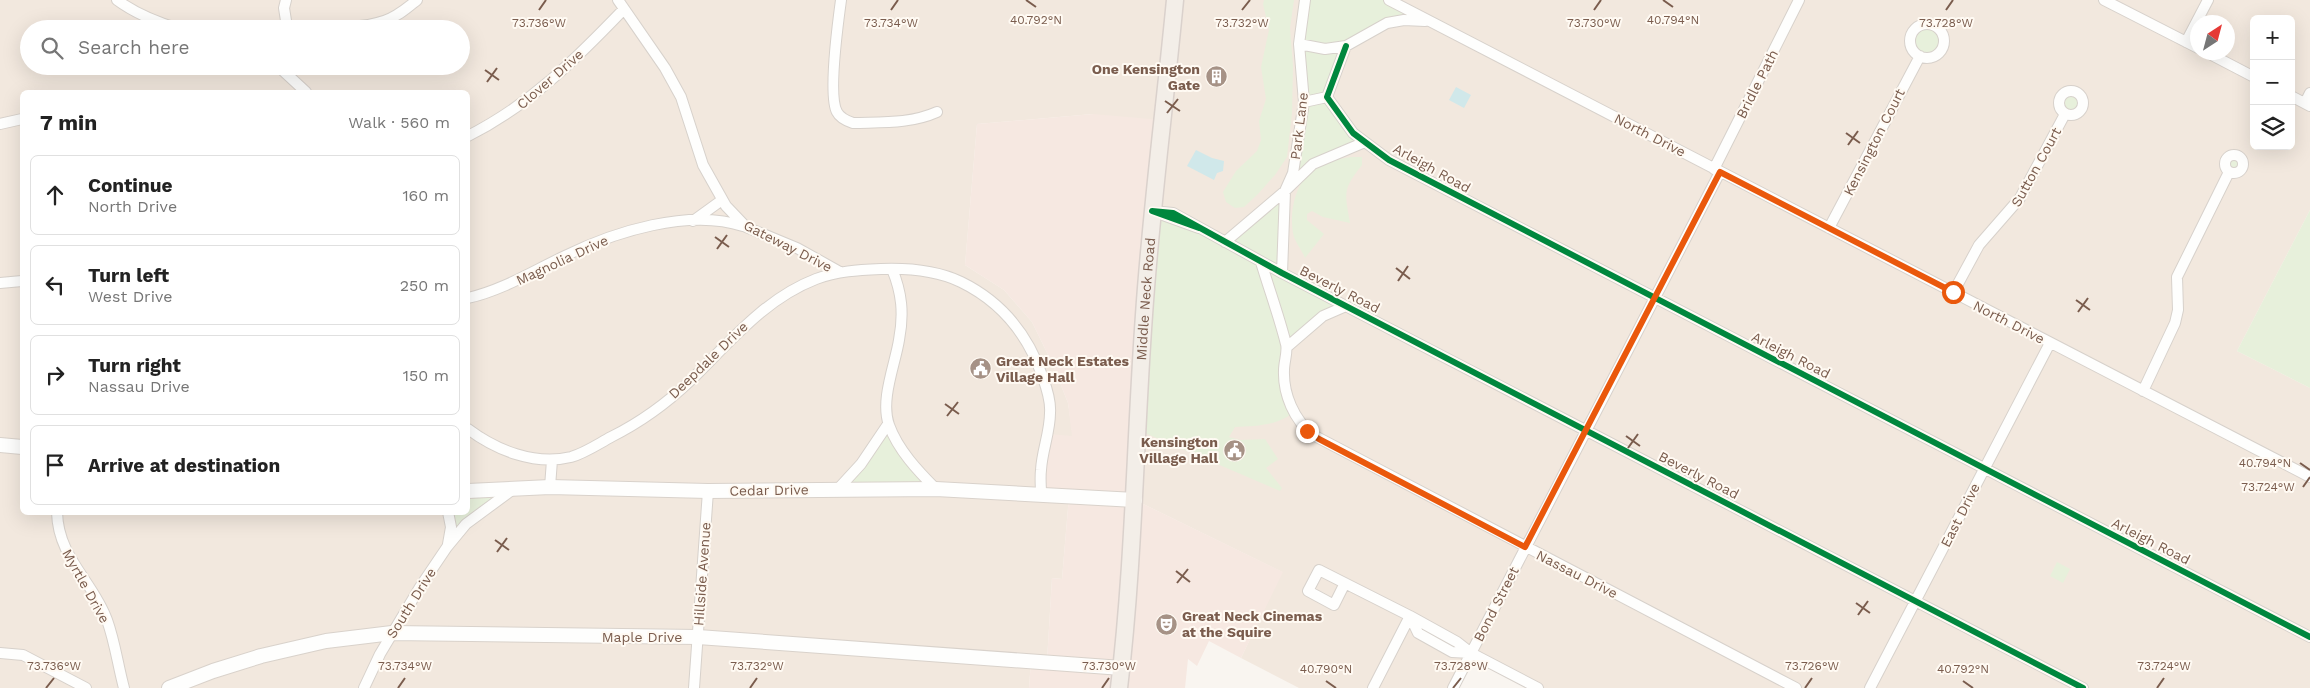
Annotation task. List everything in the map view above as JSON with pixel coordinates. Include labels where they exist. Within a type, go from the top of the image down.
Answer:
[{"type":"main road","name":"Middle Neck Road","points":[[1119,688],[1135,501],[1144,316],[1152,211],[1175,0]]},
{"type":"street","points":[[117,0],[129,9],[152,20]]},
{"type":"street","points":[[285,20],[284,8],[286,0]]},
{"type":"street","points":[[386,20],[402,13],[417,0]]},
{"type":"street","points":[[841,0],[834,81],[834,104],[838,114],[846,121],[853,123],[906,122],[923,119],[937,112]]},
{"type":"street","name":"Park Lane","points":[[1282,273],[1285,191],[1293,173],[1304,102],[1300,44],[1305,0]]},
{"type":"street","name":"North Drive","points":[[1389,0],[2310,477]]},
{"type":"street","name":"Bridle Path","points":[[1655,299],[1799,0]]},
{"type":"street","points":[[2104,0],[2190,44]]},
{"type":"street","points":[[2186,42],[2208,0]]},
{"type":"street","name":"Clover Drive","points":[[470,135],[512,111],[570,65],[621,3]]},
{"type":"street","name":"Gateway Drive","points":[[621,3],[665,68],[681,98],[703,165],[722,200],[746,227],[797,248],[840,272],[892,269],[919,270],[952,278],[991,299],[1019,328],[1038,362],[1050,404],[1050,420],[1041,470],[1041,494]]},
{"type":"street","points":[[1300,44],[1325,49],[1346,46],[1387,23],[1404,20],[1428,21]]},
{"type":"street","points":[[1304,102],[1327,96],[1346,46]]},
{"type":"street","name":"Kensington Court","points":[[1829,228],[1920,56]]},
{"type":"street","points":[[2221,60],[2250,75]]},
{"type":"street","points":[[288,75],[304,90]]},
{"type":"street","points":[[2295,98],[2307,104],[2310,93]]},
{"type":"street","name":"Arleigh Road","points":[[1327,96],[1353,133],[1389,160],[1436,186],[2310,637]]},
{"type":"street","name":"Sutton Court","points":[[1953,292],[1979,245],[2020,198],[2065,114]]},
{"type":"street","points":[[0,124],[20,119]]},
{"type":"street","name":"Park Lane","points":[[1225,242],[1285,191],[1313,164],[1365,142]]},
{"type":"street","points":[[2143,391],[2175,323],[2178,310],[2177,277],[2229,172]]},
{"type":"street","points":[[693,221],[722,200]]},
{"type":"street","name":"Beverly Road","points":[[1152,211],[1173,213],[1282,273],[2083,688]]},
{"type":"street","name":"Magnolia Drive","points":[[470,297],[515,283],[565,256],[609,237],[637,229],[693,221],[725,222],[746,227]]},
{"type":"street","name":"Nassau Drive","points":[[1261,262],[1286,347],[1285,388],[1294,412],[1307,431],[1796,688]]},
{"type":"street","points":[[892,269],[902,298],[902,311],[899,341],[887,389],[888,424],[896,440],[916,468],[936,489]]},
{"type":"street","name":"Deepdale Drive","points":[[470,431],[481,439],[526,457],[552,460],[572,457],[635,424],[689,382],[755,316],[815,279],[840,272]]},
{"type":"street","points":[[0,283],[20,281]]},
{"type":"street","name":"Bond Street","points":[[1453,688],[1655,299]]},
{"type":"street","points":[[1286,347],[1323,316],[1346,306]]},
{"type":"street","name":"East Drive","points":[[1870,688],[2050,343]]},
{"type":"street","points":[[838,489],[861,464],[888,424]]},
{"type":"street","points":[[0,444],[20,447]]},
{"type":"street","points":[[550,487],[552,460]]},
{"type":"street","name":"Cedar Drive","points":[[470,490],[550,487],[708,491],[936,489],[1071,496],[1098,491],[1135,501]]},
{"type":"street","name":"South Drive","points":[[364,688],[380,654],[420,587],[447,547],[466,524],[513,489]]},
{"type":"street","name":"Hillside Avenue","points":[[694,688],[708,491]]},
{"type":"street","points":[[1071,496],[1106,504],[1135,501]]},
{"type":"street","name":"Myrtle Drive","points":[[58,515],[63,542],[70,559],[107,619],[124,688]]},
{"type":"street","name":"South Drive","points":[[447,547],[451,527],[449,515]]},
{"type":"street","points":[[1345,583],[1410,616],[1457,642],[1471,653],[1538,688]]},
{"type":"street","points":[[1373,688],[1410,616]]},
{"type":"street","name":"Maple Drive","points":[[169,688],[213,671],[261,656],[326,641],[392,634],[698,637],[1122,668]]},
{"type":"street","points":[[0,653],[23,655],[86,688]]},
{"type":"shaded area","points":[[0,0],[2310,0],[2310,210],[2237,351],[2310,388],[2310,688],[1538,688],[1470,653],[1453,688],[1299,688],[1241,658],[1282,572],[1135,500],[1093,114],[977,124],[965,265],[1004,290],[1032,322],[1052,363],[1068,403],[1073,437],[1047,434],[1069,496],[1062,579],[1052,578],[1047,661],[1031,660],[1029,688],[0,688]]},
{"type":"shaded area","points":[[1093,114],[1162,120],[1135,500],[1283,572],[1241,658],[1209,641],[1197,666],[1188,659],[1185,688],[1029,688],[1031,660],[1047,661],[1052,578],[1062,579],[1069,496],[1041,494],[1047,434],[1072,436],[1068,403],[1052,363],[1032,322],[1004,290],[965,265],[977,124]]},
{"type":"green space","points":[[1264,0],[1294,0],[1290,28],[1293,66],[1292,113],[1287,157],[1275,175],[1258,194],[1244,207],[1235,208],[1226,202],[1223,192],[1236,171],[1257,151],[1261,140],[1259,121],[1266,99],[1261,67],[1269,30],[1263,4]]},
{"type":"green space","points":[[1305,0],[1389,0],[1428,21],[1404,20],[1346,46],[1327,97],[1365,142],[1313,164],[1285,191],[1303,84]]},
{"type":"green space","points":[[1927,24],[1939,29],[1944,41],[1939,53],[1927,58],[1915,53],[1910,41],[1915,29]]},
{"type":"green space","points":[[2071,91],[2079,95],[2083,103],[2079,111],[2071,115],[2063,111],[2059,103],[2063,95]]},
{"type":"green space","points":[[2234,155],[2242,160],[2243,164],[2238,172],[2234,173],[2226,168],[2225,164],[2230,156]]},
{"type":"green space","points":[[1362,157],[1362,165],[1348,186],[1346,198],[1350,223],[1323,217],[1312,211],[1307,214],[1307,220],[1324,234],[1305,258],[1295,239],[1292,224],[1293,206],[1299,187],[1310,172],[1317,167],[1338,159]]},
{"type":"green space","points":[[1285,191],[1282,273],[1346,306],[1323,316],[1284,357],[1294,412],[1273,423],[1235,427],[1229,437],[1240,440],[1265,439],[1278,459],[1266,468],[1282,488],[1280,491],[1138,430],[1152,211],[1225,242]]},
{"type":"green space","points":[[2310,210],[2310,388],[2237,351]]},
{"type":"green space","points":[[886,432],[928,484],[851,483]]},
{"type":"green space","points":[[506,491],[451,540],[450,515],[470,515],[470,493]]},
{"type":"green space","points":[[2057,562],[2070,569],[2063,583],[2050,576]]},
{"type":"water","points":[[1456,87],[1471,95],[1464,108],[1449,100]]},
{"type":"water","points":[[1196,150],[1212,158],[1224,161],[1223,171],[1217,173],[1214,180],[1187,166]]},
{"type":"cycle path","points":[[1346,46],[1327,97],[1353,133],[1389,160],[2310,637]]},
{"type":"cycle path","points":[[1199,228],[1152,211],[1173,213],[1282,273],[2083,688]]},
{"type":"place","name":"One Kensington Gate","points":[[1216,77]]},
{"type":"place","name":"Great Neck Estates Village Hall","points":[[980,369]]},
{"type":"place","name":"Kensington Village Hall","points":[[1234,450]]},
{"type":"place","name":"Great Neck Cinemas at the Squire","points":[[1166,624]]},
{"type":"route","points":[[1307,431],[1525,547],[1720,172],[1953,292]]}]
